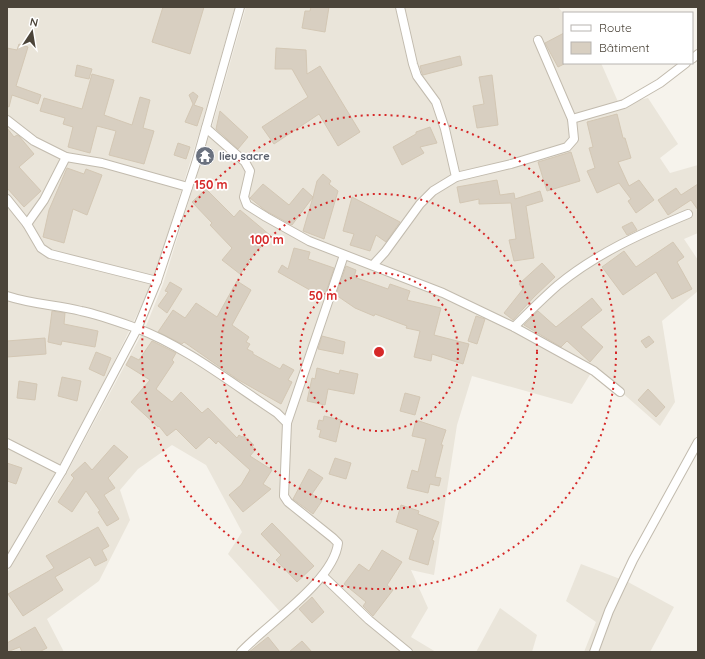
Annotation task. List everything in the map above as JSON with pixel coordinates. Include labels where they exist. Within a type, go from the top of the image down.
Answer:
[{"type":"street","points":[[7,564],[62,471],[137,329],[157,281],[188,187],[240,7]]},
{"type":"street","points":[[400,7],[413,64],[417,76],[436,102],[445,129],[456,177]]},
{"type":"street","points":[[373,265],[385,252],[420,204],[433,192],[456,177],[511,164],[567,147],[574,139],[572,119],[538,40]]},
{"type":"street","points":[[572,119],[624,104],[660,83],[685,64]]},
{"type":"street","points":[[7,120],[34,141],[66,158],[102,163],[188,187]]},
{"type":"street","points":[[206,128],[245,162],[250,171],[244,197],[247,205],[309,241],[373,265],[443,294],[514,327],[594,371],[620,392]]},
{"type":"street","points":[[27,224],[44,200],[66,158]]},
{"type":"street","points":[[7,199],[27,224],[41,248],[50,254],[157,281]]},
{"type":"street","points":[[514,327],[559,284],[609,250],[641,233],[688,214]]},
{"type":"street","points":[[241,652],[323,576],[337,550],[338,543],[288,502],[284,496],[287,422],[344,254]]},
{"type":"street","points":[[7,296],[32,304],[82,311],[137,329],[165,342],[204,365],[278,413],[287,422]]},
{"type":"street","points":[[594,652],[609,612],[633,560],[698,442]]},
{"type":"street","points":[[7,443],[62,471]]},
{"type":"street","points":[[323,576],[369,620],[408,652]]},
{"type":"shaded area","points":[[7,7],[235,7],[201,127],[152,284],[108,374],[48,487],[7,555]]},
{"type":"shaded area","points":[[246,7],[558,7],[563,13],[563,64],[601,64],[619,104],[648,98],[678,144],[660,158],[670,173],[698,165],[698,233],[684,239],[698,260],[698,291],[662,321],[675,402],[660,426],[594,368],[572,404],[472,376],[457,425],[434,575],[411,570],[428,608],[411,637],[436,652],[249,652],[284,616],[228,554],[242,532],[206,465],[172,445],[138,469],[120,490],[130,520],[99,581],[47,619],[64,652],[7,652],[7,573],[57,491],[146,326],[163,284],[211,130]]},
{"type":"shaded area","points":[[581,564],[628,582],[674,607],[650,652],[584,652],[596,622],[566,601]]},
{"type":"shaded area","points":[[500,608],[537,635],[532,652],[476,652]]},
{"type":"building","points":[[163,7],[204,7],[190,54],[152,42]]},
{"type":"building","points":[[311,7],[329,7],[325,32],[302,28],[305,11],[310,11]]},
{"type":"building","points":[[563,34],[564,64],[558,67],[545,43]]},
{"type":"building","points":[[19,44],[28,47],[16,86],[41,95],[38,104],[12,95],[9,107],[7,106],[7,48],[17,50]]},
{"type":"building","points":[[276,48],[306,50],[307,74],[320,66],[360,132],[338,146],[319,114],[274,144],[262,127],[308,97],[292,69],[275,69]]},
{"type":"building","points":[[460,56],[462,65],[423,75],[422,73],[420,66]]},
{"type":"building","points":[[77,65],[92,69],[89,79],[75,76]]},
{"type":"building","points":[[92,74],[114,80],[104,115],[132,125],[140,97],[150,100],[143,128],[154,131],[144,164],[109,155],[116,131],[97,126],[90,153],[68,147],[73,127],[63,124],[65,118],[40,111],[44,98],[82,109]]},
{"type":"building","points":[[492,75],[498,125],[477,128],[473,106],[484,104],[479,77]]},
{"type":"building","points":[[193,92],[198,96],[194,105],[203,108],[197,126],[185,122],[193,104],[189,95]]},
{"type":"building","points":[[220,111],[248,137],[238,149],[216,129]]},
{"type":"building","points":[[617,114],[623,138],[625,138],[631,158],[618,162],[629,186],[639,180],[654,200],[636,213],[628,201],[631,199],[619,183],[597,193],[587,171],[595,168],[589,148],[593,147],[587,122]]},
{"type":"building","points":[[430,127],[437,143],[420,147],[424,153],[402,165],[393,147],[416,134],[416,132]]},
{"type":"building","points":[[7,128],[14,137],[17,135],[19,136],[34,154],[19,167],[41,191],[24,207],[7,188]]},
{"type":"building","points":[[178,143],[190,147],[186,159],[174,155]]},
{"type":"building","points":[[571,152],[580,181],[547,191],[538,162]]},
{"type":"building","points":[[67,168],[84,174],[86,169],[102,175],[87,215],[73,209],[64,243],[43,237],[49,210]]},
{"type":"building","points":[[323,174],[331,181],[329,184],[338,191],[324,239],[303,231],[317,181]]},
{"type":"building","points":[[497,180],[500,195],[514,193],[515,199],[540,191],[543,201],[526,206],[534,258],[514,261],[509,240],[516,239],[511,203],[479,204],[479,199],[460,203],[457,187]]},
{"type":"building","points":[[263,184],[289,205],[303,188],[313,197],[292,225],[266,211],[250,198]]},
{"type":"building","points":[[698,184],[698,210],[691,200],[668,215],[658,200],[676,188],[681,195]]},
{"type":"building","points":[[206,189],[234,217],[240,210],[271,236],[248,261],[250,262],[240,274],[222,260],[232,248],[210,225],[212,223],[192,202]]},
{"type":"building","points":[[352,197],[400,222],[386,242],[376,235],[370,251],[350,245],[354,234],[343,231]]},
{"type":"building","points":[[632,222],[637,230],[627,235],[622,227]]},
{"type":"building","points":[[673,242],[684,257],[677,262],[692,289],[672,299],[656,272],[623,295],[602,267],[624,251],[636,267]]},
{"type":"building","points":[[294,248],[310,252],[308,259],[334,268],[324,298],[278,272],[282,265],[288,269]]},
{"type":"building","points":[[542,263],[555,277],[513,320],[504,313],[523,289],[519,284]]},
{"type":"building","points":[[346,266],[356,270],[354,277],[388,289],[390,284],[410,291],[407,300],[441,308],[434,335],[469,344],[463,364],[432,354],[431,361],[414,357],[420,331],[406,328],[407,326],[375,314],[374,316],[355,308],[336,295]]},
{"type":"building","points":[[237,281],[251,290],[232,325],[249,337],[246,342],[250,344],[247,349],[280,369],[283,364],[294,370],[288,380],[292,382],[281,404],[237,379],[184,342],[182,344],[158,332],[173,310],[185,318],[196,303],[217,317]]},
{"type":"building","points":[[170,282],[182,289],[167,313],[158,306],[168,292],[165,291]]},
{"type":"building","points":[[592,298],[602,310],[581,327],[603,347],[590,362],[567,341],[561,347],[524,325],[538,311],[556,327]]},
{"type":"building","points":[[52,311],[65,313],[64,324],[98,331],[95,347],[62,341],[61,345],[48,342]]},
{"type":"building","points":[[476,316],[485,319],[477,344],[468,341]]},
{"type":"building","points":[[322,336],[345,342],[343,354],[318,349]]},
{"type":"building","points":[[649,336],[654,342],[646,348],[641,341]]},
{"type":"building","points":[[45,338],[46,354],[7,357],[7,341]]},
{"type":"building","points":[[152,341],[176,353],[172,360],[174,362],[156,389],[172,402],[181,392],[202,413],[208,408],[237,438],[239,435],[242,437],[244,436],[254,445],[252,447],[256,449],[250,456],[272,470],[263,484],[271,489],[243,512],[229,495],[241,485],[250,470],[218,441],[216,444],[209,437],[196,449],[176,429],[167,436],[159,426],[158,427],[131,402],[150,380],[126,365],[131,356],[139,360]]},
{"type":"building","points":[[96,352],[111,358],[104,376],[89,369]]},
{"type":"building","points":[[317,368],[339,374],[340,370],[358,374],[354,394],[328,389],[325,405],[307,401],[312,378],[315,379]]},
{"type":"building","points":[[62,377],[81,381],[77,401],[58,396]]},
{"type":"building","points":[[19,381],[37,384],[35,400],[17,398]]},
{"type":"building","points":[[648,389],[665,407],[656,417],[638,400]]},
{"type":"building","points":[[405,393],[420,397],[415,415],[400,411]]},
{"type":"building","points":[[324,416],[341,420],[336,442],[319,437],[321,430],[317,429],[319,420],[323,421]]},
{"type":"building","points":[[416,420],[446,430],[441,445],[443,445],[435,477],[441,478],[439,486],[430,484],[428,493],[407,488],[412,470],[418,472],[426,439],[412,436]]},
{"type":"building","points":[[114,445],[128,457],[108,478],[115,488],[104,495],[119,519],[107,526],[98,512],[100,511],[86,491],[72,512],[58,502],[74,478],[71,475],[85,462],[92,470]]},
{"type":"building","points":[[335,458],[351,463],[346,479],[329,474]]},
{"type":"building","points":[[7,463],[22,468],[16,484],[7,481]]},
{"type":"building","points":[[309,469],[323,478],[312,494],[322,501],[313,514],[293,499]]},
{"type":"building","points":[[401,505],[419,511],[418,514],[439,522],[432,540],[434,541],[428,565],[409,559],[418,530],[396,522]]},
{"type":"building","points":[[272,523],[314,566],[297,582],[276,560],[281,555],[261,534]]},
{"type":"building","points":[[98,527],[109,546],[102,550],[107,560],[95,566],[90,557],[55,577],[63,590],[23,616],[8,594],[54,568],[46,556]]},
{"type":"building","points":[[382,550],[402,562],[387,585],[393,590],[373,616],[363,606],[366,602],[344,584],[359,564],[369,571]]},
{"type":"building","points":[[312,597],[324,612],[312,623],[299,609]]},
{"type":"building","points":[[35,627],[47,648],[39,652],[22,652],[20,647],[7,652],[7,643]]},
{"type":"building","points":[[268,637],[280,652],[249,652]]},
{"type":"building","points":[[302,641],[312,652],[289,652]]},
{"type":"place","name":"lieu sacre","points":[[205,156]]}]
